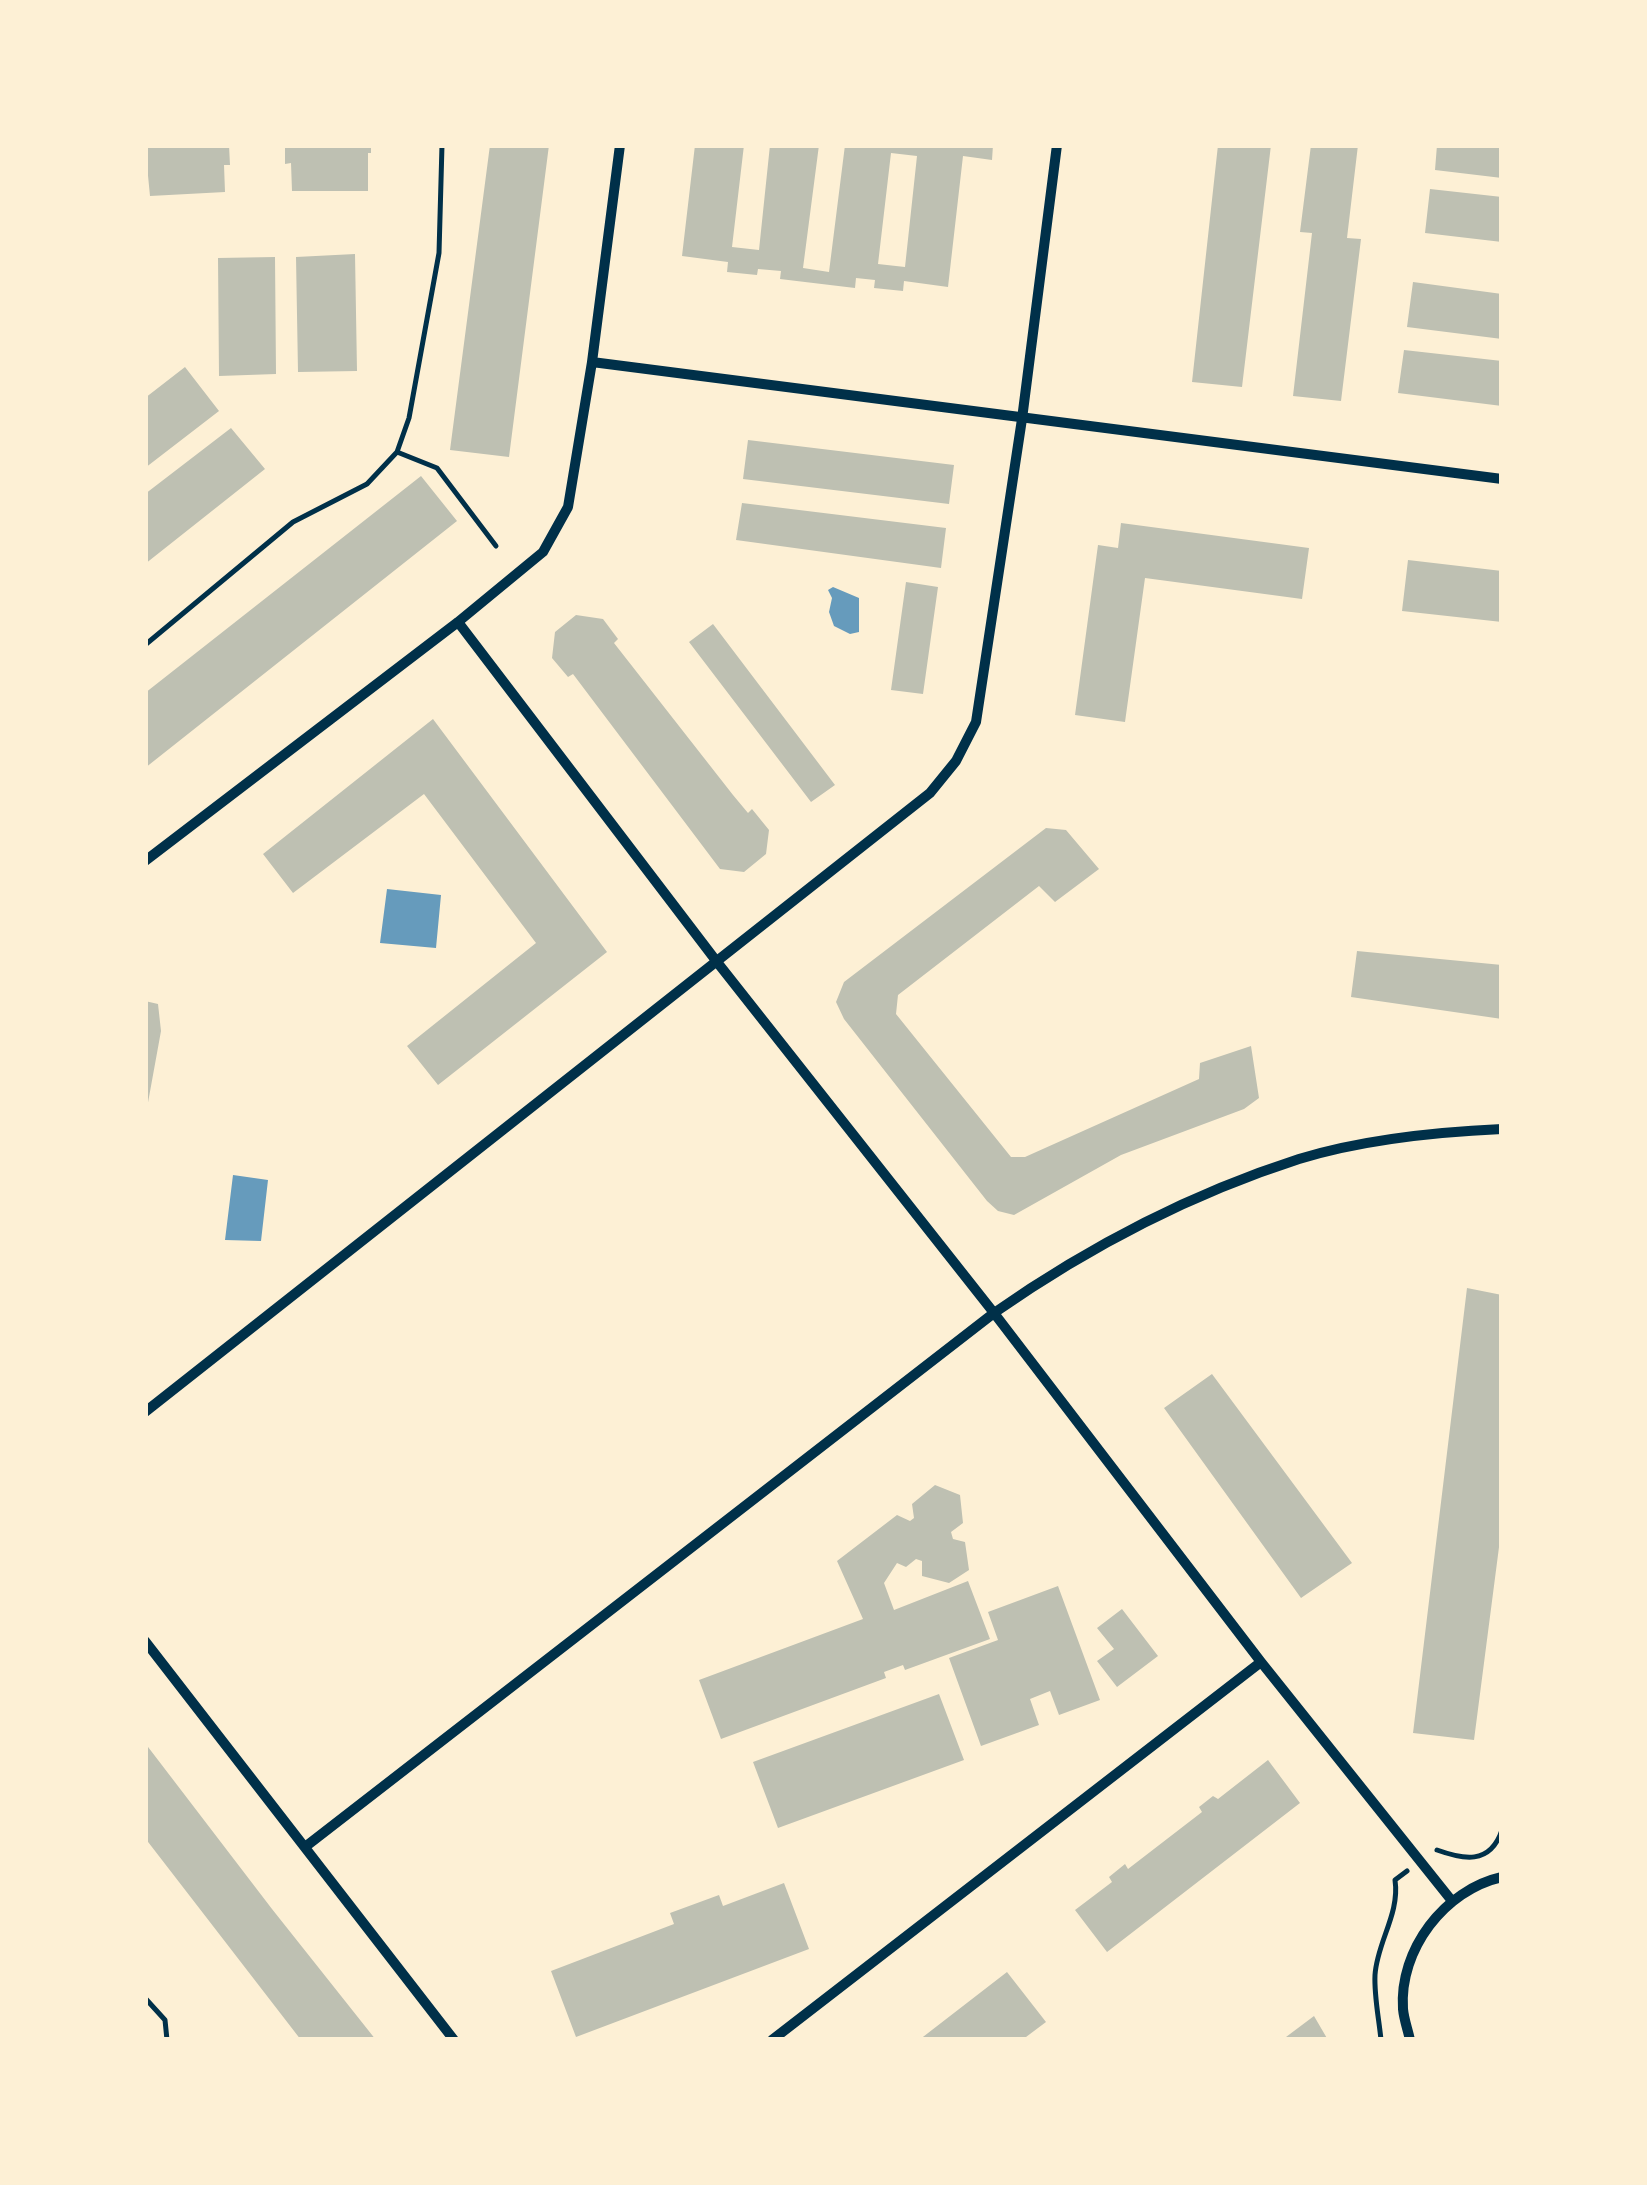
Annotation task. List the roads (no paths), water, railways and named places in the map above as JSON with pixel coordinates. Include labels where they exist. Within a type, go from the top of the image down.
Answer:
[{"type":"street","points":[[145,861],[458,622],[543,552],[568,507],[592,362],[620,145]]},
{"type":"street","points":[[145,1412],[930,793],[956,761],[976,722],[1022,419],[1057,145]]},
{"type":"street","points":[[592,362],[1502,479]]},
{"type":"street","points":[[458,622],[1261,1662],[1452,1900]]},
{"type":"street","points":[[305,1848],[994,1313],[1055,1271],[1177,1206],[1300,1159],[1431,1132],[1502,1129]]},
{"type":"street","points":[[145,1641],[454,2040]]},
{"type":"street","points":[[772,2040],[1261,1662]]},
{"type":"street","points":[[1410,2040],[1403,2008],[1408,1965],[1425,1929],[1452,1900],[1490,1880],[1502,1878]]},
{"type":"water","points":[[833,587],[859,598],[859,632],[850,634],[834,626],[828,590]]},
{"type":"water","points":[[387,889],[441,895],[436,948],[380,943]]},
{"type":"water","points":[[233,1175],[268,1180],[261,1241],[225,1240]]}]
